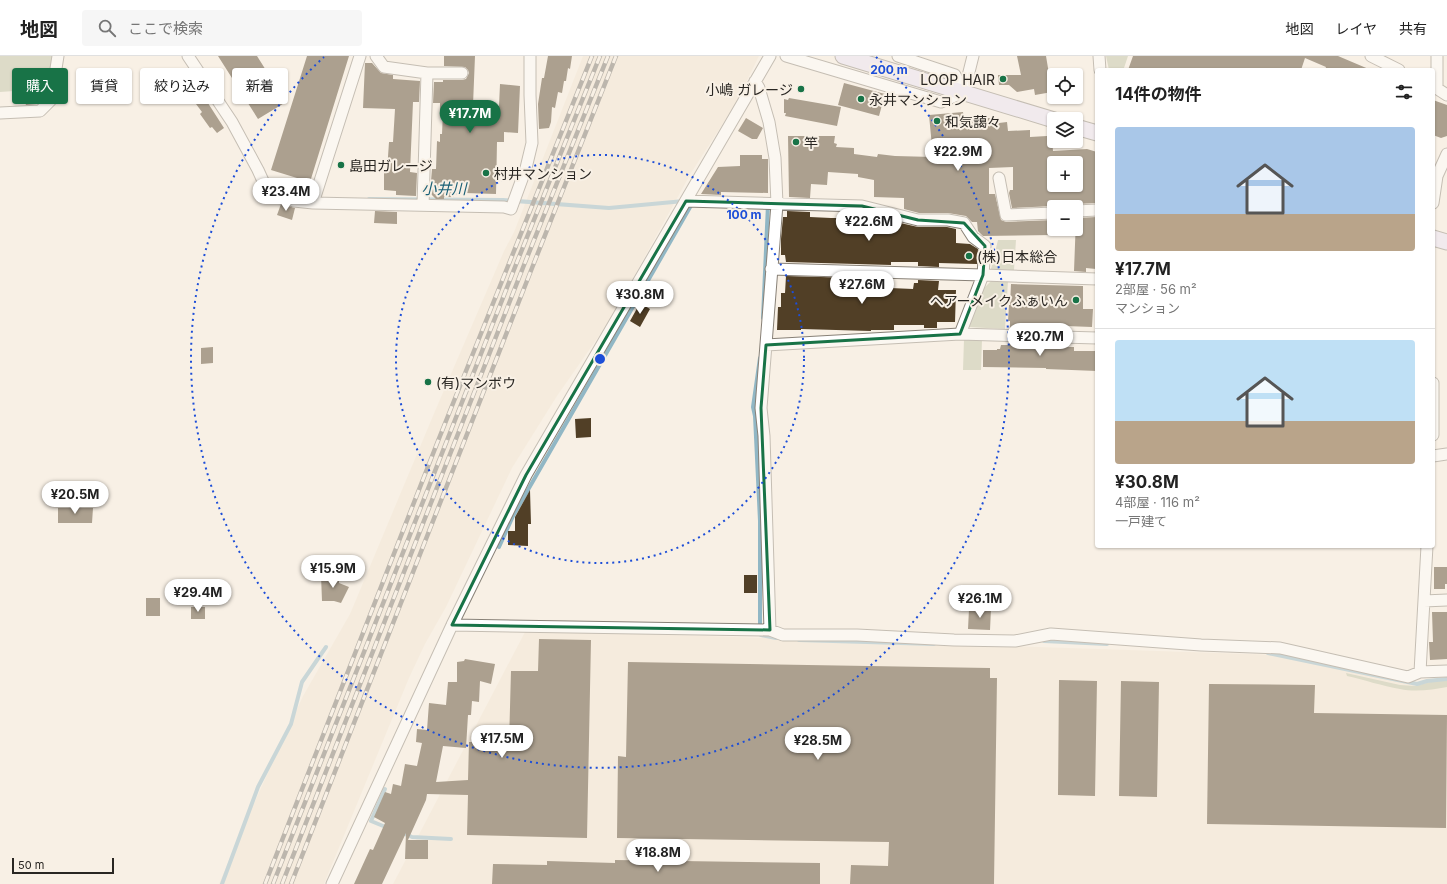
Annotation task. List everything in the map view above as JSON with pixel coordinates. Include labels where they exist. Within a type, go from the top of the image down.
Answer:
[{"type":"main road","points":[[844,56],[1047,118]]},
{"type":"main road","points":[[1083,129],[1095,132]]},
{"type":"main road","points":[[1435,239],[1447,242]]},
{"type":"street","points":[[0,112],[40,111],[51,100],[58,56]]},
{"type":"street","points":[[188,56],[232,122],[268,192],[294,200],[313,203],[504,207],[511,209],[526,168],[532,142],[530,56]]},
{"type":"street","points":[[313,203],[360,56]]},
{"type":"street","points":[[376,56],[384,67],[427,73],[462,73]]},
{"type":"street","points":[[332,884],[452,625],[526,475],[770,56]]},
{"type":"street","points":[[786,56],[941,102],[964,92]]},
{"type":"street","points":[[898,56],[955,74],[964,92]]},
{"type":"street","points":[[964,92],[973,56]]},
{"type":"street","points":[[1099,56],[1100,68]]},
{"type":"street","points":[[1371,56],[1395,68]]},
{"type":"street","points":[[1437,56],[1435,87],[1447,95]]},
{"type":"street","points":[[422,205],[427,73]]},
{"type":"street","points":[[755,81],[759,88],[769,122],[775,158],[777,204],[761,408],[764,436],[770,630]]},
{"type":"street","points":[[1435,190],[1437,176],[1447,154]]},
{"type":"street","points":[[999,178],[1006,215],[1047,213]]},
{"type":"street","points":[[686,201],[862,206],[918,220],[948,220],[964,223],[973,237],[986,246],[983,275],[960,334]]},
{"type":"street","points":[[1083,211],[1095,210]]},
{"type":"street","points":[[771,269],[1095,280]]},
{"type":"street","points":[[766,345],[960,334],[1095,338]]},
{"type":"street","points":[[1435,456],[1447,454]]},
{"type":"street","points":[[1420,672],[1427,548]]},
{"type":"street","points":[[1424,602],[1447,600]]},
{"type":"street","points":[[452,625],[770,630],[783,635],[1015,641],[1051,634],[1201,646],[1280,648],[1408,677],[1420,672],[1447,671]]},
{"type":"highlighted area","points":[[686,201],[862,206],[918,220],[964,223],[985,246],[983,275],[960,334],[766,345],[761,408],[770,630],[452,625],[526,475]]},
{"type":"shaded area","points":[[583,56],[759,56],[735,105],[691,173],[606,326],[557,396],[512,468],[446,607],[425,644],[409,678],[324,884],[219,884],[244,825],[303,696],[350,614],[435,411],[504,251],[514,232]]},
{"type":"shaded area","points":[[526,630],[1278,655],[1414,685],[1438,679],[1447,679],[1447,884],[393,884]]},
{"type":"green space","points":[[0,56],[53,56],[51,68],[12,68],[12,91],[0,92]]},
{"type":"green space","points":[[1106,56],[1128,56],[1124,68],[1109,68]]},
{"type":"green space","points":[[998,240],[1016,240],[1014,270],[991,269]]},
{"type":"green space","points":[[991,281],[1008,281],[1005,329],[968,327],[984,288]]},
{"type":"green space","points":[[964,339],[982,339],[981,370],[963,370]]},
{"type":"green space","points":[[1346,673],[1400,685],[1415,686],[1447,680],[1447,687],[1424,690],[1405,690],[1347,676]]},
{"type":"building","points":[[218,56],[257,56],[265,68],[232,68],[232,78]]},
{"type":"building","points":[[307,56],[349,56],[310,182],[271,170]]},
{"type":"building","points":[[444,56],[475,56],[473,105],[499,106],[500,84],[520,86],[518,133],[504,132],[504,142],[497,142],[496,194],[465,193],[465,195],[454,194],[454,197],[436,199],[430,193],[432,169],[436,169],[437,141],[440,142],[440,134],[442,134],[443,112],[440,112],[440,103],[433,103],[434,82],[466,79],[469,73],[465,67],[444,66]]},
{"type":"building","points":[[548,56],[572,56],[570,69],[568,68],[562,93],[558,92],[555,108],[552,107],[549,128],[539,129],[538,104],[542,78],[544,78]]},
{"type":"building","points":[[1017,56],[1046,56],[1048,68],[1047,93],[1035,95],[1034,89],[1017,92],[1009,85],[999,85],[998,75],[1021,75]]},
{"type":"building","points":[[1133,56],[1338,56],[1366,68],[1326,68],[1305,58],[1302,68],[1129,68]]},
{"type":"building","points":[[365,63],[372,63],[381,73],[393,75],[393,79],[420,81],[419,102],[413,102],[410,172],[417,173],[416,196],[396,195],[396,191],[384,190],[384,171],[387,171],[389,142],[393,142],[395,109],[363,108]]},
{"type":"building","name":"永井マンション","points":[[844,83],[885,94],[879,116],[838,105]]},
{"type":"building","points":[[789,98],[841,107],[837,126],[785,116],[784,99],[788,100]]},
{"type":"building","points":[[1435,101],[1447,105],[1447,136],[1441,138],[1435,136]]},
{"type":"building","points":[[196,104],[209,104],[224,128],[217,133],[212,127],[210,128],[200,114],[202,112]]},
{"type":"building","points":[[248,104],[283,104],[258,119]]},
{"type":"building","points":[[963,112],[964,119],[975,117],[976,119],[990,118],[991,124],[1007,122],[1008,131],[1030,130],[1030,137],[1047,136],[1047,148],[1053,148],[1053,151],[1087,149],[1095,151],[1095,203],[1083,204],[1083,200],[1047,200],[1047,206],[1012,208],[1009,193],[1010,190],[1013,190],[1013,167],[989,168],[989,194],[995,194],[1001,220],[1006,222],[1047,220],[1047,235],[983,236],[978,231],[977,222],[972,222],[966,216],[948,213],[919,213],[904,209],[904,198],[874,197],[874,180],[858,177],[858,174],[828,172],[827,185],[811,184],[810,198],[789,197],[788,136],[835,136],[834,143],[837,144],[836,147],[854,148],[854,154],[877,157],[878,154],[933,157],[929,115]]},
{"type":"building","points":[[746,118],[763,128],[757,139],[752,139],[738,131]]},
{"type":"building","points":[[740,155],[762,155],[762,159],[768,159],[768,193],[721,192],[721,195],[701,194],[718,167],[740,166]]},
{"type":"building","points":[[281,204],[295,208],[292,220],[277,215]]},
{"type":"building","points":[[375,211],[397,212],[397,224],[374,223]]},
{"type":"building","points":[[787,211],[810,212],[810,217],[831,218],[847,218],[847,213],[861,213],[881,218],[881,221],[896,222],[918,227],[947,227],[956,229],[956,243],[970,244],[978,249],[977,264],[939,263],[939,267],[918,266],[918,262],[891,262],[891,265],[786,262],[785,255],[781,255],[781,239],[783,217],[787,217]]},
{"type":"building","points":[[1095,217],[1095,269],[1086,268],[1086,272],[1074,271],[1075,236],[1083,236],[1083,218]]},
{"type":"building","points":[[786,276],[890,279],[890,288],[913,289],[914,283],[918,283],[918,280],[939,281],[938,290],[956,290],[955,322],[937,322],[937,328],[924,328],[924,325],[894,325],[894,330],[777,330],[778,307],[781,307],[781,293],[785,293]]},
{"type":"building","points":[[1011,284],[1083,286],[1083,309],[1093,309],[1092,327],[1066,326],[1066,330],[1010,328],[1010,321],[1008,321]]},
{"type":"building","points":[[640,303],[650,309],[640,327],[630,321]]},
{"type":"building","points":[[1009,342],[1066,344],[1066,347],[1074,347],[1074,351],[1095,351],[1095,371],[1046,368],[983,367],[983,350],[997,350],[1000,349],[1001,345],[1009,345]]},
{"type":"building","points":[[213,347],[213,363],[201,364],[201,348]]},
{"type":"building","points":[[591,418],[591,437],[576,438],[575,419]]},
{"type":"building","points":[[530,490],[531,524],[528,524],[528,546],[508,545],[508,531],[515,531],[515,517]]},
{"type":"building","points":[[58,508],[93,508],[92,523],[58,523]]},
{"type":"building","points":[[1434,567],[1447,567],[1447,584],[1445,584],[1445,589],[1434,589]]},
{"type":"building","points":[[321,575],[339,575],[339,583],[349,587],[341,603],[334,601],[322,601]]},
{"type":"building","points":[[744,575],[757,575],[757,593],[744,593]]},
{"type":"building","points":[[146,598],[160,598],[160,616],[146,616]]},
{"type":"building","points":[[191,607],[205,607],[205,619],[191,619]]},
{"type":"building","points":[[969,609],[991,609],[990,630],[968,629]]},
{"type":"building","points":[[1432,612],[1447,612],[1447,659],[1430,660],[1429,642],[1433,642]]},
{"type":"building","points":[[539,639],[591,640],[587,838],[467,835],[468,795],[427,794],[426,800],[408,840],[428,840],[428,859],[405,859],[406,833],[382,884],[354,884],[370,849],[373,850],[385,823],[374,817],[385,792],[391,794],[393,784],[401,786],[405,764],[417,766],[422,743],[416,742],[417,729],[427,730],[429,703],[446,705],[448,682],[457,682],[457,662],[464,661],[465,659],[495,664],[491,684],[480,681],[479,702],[472,701],[471,715],[468,715],[466,748],[443,746],[436,782],[468,780],[469,742],[509,743],[511,671],[538,671]]},
{"type":"building","points":[[628,662],[990,668],[990,678],[997,678],[994,884],[850,884],[851,865],[888,866],[889,842],[617,838],[618,756],[626,757]]},
{"type":"building","points":[[1059,680],[1097,681],[1095,796],[1058,795]]},
{"type":"building","points":[[1121,681],[1159,682],[1157,797],[1119,796]]},
{"type":"building","points":[[1209,684],[1315,685],[1314,713],[1447,715],[1446,828],[1207,824]]},
{"type":"building","points":[[615,860],[820,863],[820,884],[492,884],[493,864],[547,865],[547,861],[615,863]]},
{"type":"waterway","name":"小井川","points":[[267,182],[277,189],[315,198]]},
{"type":"waterway","name":"小井川","points":[[369,199],[503,200],[609,208],[684,201]]},
{"type":"waterway","points":[[499,547],[513,516],[693,202]]},
{"type":"waterway","points":[[763,318],[768,204]]},
{"type":"waterway","points":[[760,358],[753,407],[755,416],[760,521],[760,629]]},
{"type":"waterway","points":[[761,635],[776,638]]},
{"type":"waterway","points":[[799,640],[934,644]]},
{"type":"waterway","points":[[1044,641],[1107,644]]},
{"type":"waterway","points":[[222,884],[258,787],[291,724],[302,682],[326,647]]},
{"type":"waterway","points":[[1268,653],[1417,684],[1427,681],[1447,679]]},
{"type":"waterway","points":[[385,789],[371,821],[388,828]]},
{"type":"waterway","points":[[405,834],[412,837],[451,839]]},
{"type":"railway","points":[[265,884],[438,441],[592,56]]},
{"type":"railway","points":[[273,884],[517,262],[600,56]]},
{"type":"railway","points":[[282,884],[524,265],[608,56]]},
{"type":"railway","points":[[291,884],[616,56]]},
{"type":"place","name":"LOOP HAIR","points":[[1003,79]]},
{"type":"place","name":"小嶋 ガレージ","points":[[801,89]]},
{"type":"place","name":"永井マンション","points":[[861,99]]},
{"type":"place","name":"和気藹々","points":[[937,121]]},
{"type":"place","name":"竿","points":[[796,142]]},
{"type":"place","name":"島田ガレージ","points":[[341,165]]},
{"type":"place","name":"村井マンション","points":[[486,173]]},
{"type":"place","name":"(株)日本総合","points":[[969,256]]},
{"type":"place","name":"ヘアーメイクふぁいん","points":[[1076,300]]},
{"type":"place","name":"(有)マンボウ","points":[[428,382]]}]
